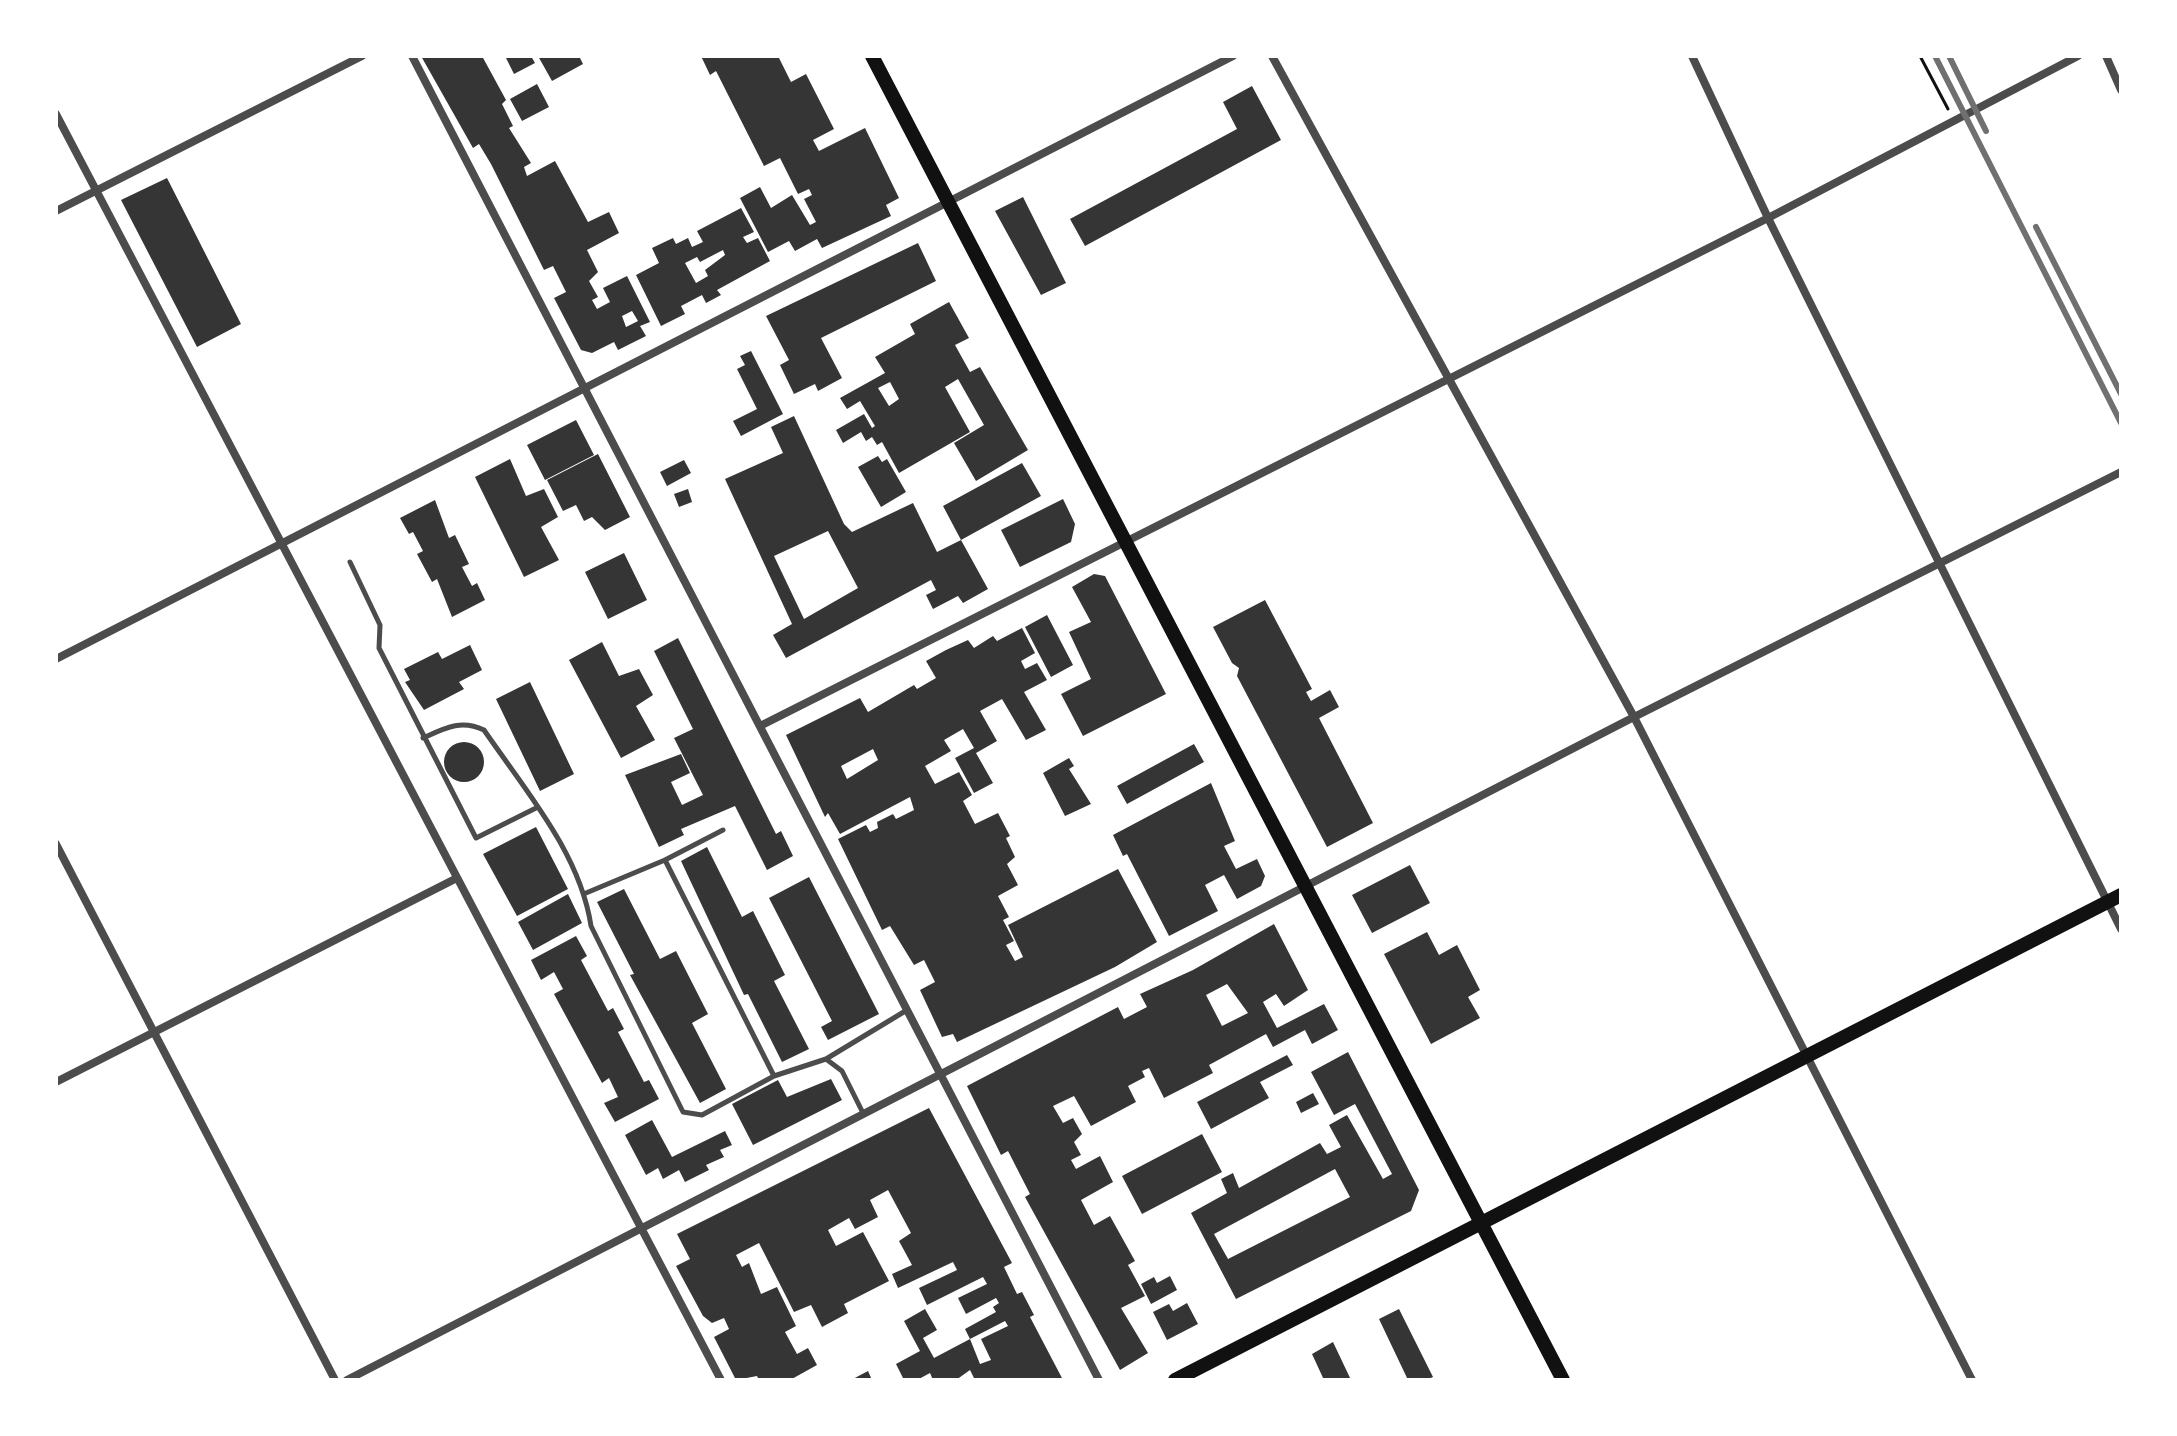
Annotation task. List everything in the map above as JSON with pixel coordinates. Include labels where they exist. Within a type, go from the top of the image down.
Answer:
[{"type":"main road","points":[[872,56],[1563,1380]]},
{"type":"main road","points":[[1175,1380],[2115,899]]},
{"type":"street","points":[[56,211],[362,56]]},
{"type":"street","points":[[412,56],[582,387],[943,1073],[1099,1380]]},
{"type":"street","points":[[56,659],[282,546],[582,387],[949,204],[1233,56]]},
{"type":"street","points":[[1272,56],[1634,717],[1972,1380]]},
{"type":"street","points":[[1692,56],[1768,218],[1941,565],[2115,899],[2121,929]]},
{"type":"street","points":[[762,725],[1123,540],[1768,218],[2078,56]]},
{"type":"street","points":[[2106,56],[2121,90]]},
{"type":"street","points":[[56,114],[721,1380]]},
{"type":"street","points":[[347,1380],[1634,717],[2121,472]]},
{"type":"street","points":[[56,844],[335,1380]]},
{"type":"street","points":[[56,1082],[457,878]]},
{"type":"lane","points":[[350,562],[380,625],[379,648],[476,838],[538,807]]},
{"type":"lane","points":[[423,738],[451,725],[471,724],[484,730],[538,807],[586,893],[591,926],[683,1112],[702,1115],[774,1076],[826,1059],[909,1009]]},
{"type":"lane","points":[[586,893],[665,860],[723,830]]},
{"type":"lane","points":[[665,860],[774,1076]]},
{"type":"lane","points":[[826,1059],[842,1071],[863,1113]]},
{"type":"path","points":[[1920,56],[1954,119]]},
{"type":"building","points":[[421,56],[482,56],[506,100],[502,104],[513,126],[509,128],[531,163],[524,167],[527,176],[555,161],[588,222],[609,212],[619,233],[587,250],[598,272],[589,281],[598,297],[592,300],[597,309],[610,302],[603,288],[627,276],[650,322],[640,326],[646,336],[618,350],[614,342],[592,353],[581,350],[554,298],[566,292],[553,266],[544,270],[491,164],[479,144],[473,148]],"holes":[[[632,311],[638,321],[626,327],[622,316]]]},
{"type":"building","points":[[505,56],[531,56],[535,63],[514,74]]},
{"type":"building","points":[[538,56],[579,56],[583,64],[552,81]]},
{"type":"building","points":[[701,56],[778,56],[791,82],[806,74],[834,129],[813,140],[819,151],[865,128],[899,198],[886,205],[891,216],[822,248],[817,239],[795,251],[789,241],[768,252],[740,198],[760,187],[771,208],[792,195],[810,225],[816,222],[804,199],[812,195],[809,189],[798,194],[780,158],[764,166],[716,71],[710,75]]},
{"type":"building","points":[[537,84],[549,107],[522,121],[510,99]]},
{"type":"building","points":[[1252,86],[1281,140],[1085,246],[1070,219],[1237,129],[1223,102]]},
{"type":"building","points":[[167,178],[241,324],[197,347],[121,200]]},
{"type":"building","points":[[1023,197],[1066,283],[1041,295],[995,211]]},
{"type":"building","points":[[741,208],[754,232],[743,237],[747,243],[758,238],[770,261],[717,290],[721,295],[706,303],[702,295],[681,306],[685,314],[661,326],[636,275],[659,263],[652,248],[673,238],[676,244],[688,238],[692,247],[703,242],[697,231]],"holes":[[[723,250],[725,255],[705,270],[708,276],[696,283],[685,263],[697,257],[700,262]]]},
{"type":"building","points":[[918,243],[936,281],[821,338],[842,378],[818,391],[815,384],[794,394],[780,365],[789,360],[766,316]]},
{"type":"building","points":[[949,302],[969,338],[955,345],[970,372],[980,367],[1028,450],[976,481],[954,443],[984,425],[958,379],[945,387],[970,432],[899,473],[882,442],[877,445],[872,437],[866,441],[861,432],[843,443],[836,430],[864,414],[872,428],[875,426],[860,401],[847,409],[840,398],[885,373],[875,357],[915,334],[910,324]],"holes":[[[890,382],[899,399],[889,406],[878,388]]]},
{"type":"building","points":[[751,351],[783,414],[741,436],[733,421],[757,409],[737,369],[745,365],[740,356]]},
{"type":"building","points":[[794,416],[844,524],[852,532],[913,503],[937,552],[961,540],[988,589],[963,603],[958,596],[933,609],[926,595],[936,590],[931,580],[786,658],[773,635],[792,624],[725,479],[783,453],[771,427]],"holes":[[[828,531],[858,588],[804,619],[774,556]]]},
{"type":"building","points":[[576,420],[594,455],[545,480],[527,445]]},
{"type":"building","points":[[598,454],[630,517],[605,530],[592,517],[584,521],[576,505],[563,511],[547,480]]},
{"type":"building","points":[[878,456],[882,462],[887,459],[906,492],[881,507],[858,467]]},
{"type":"building","points":[[510,459],[526,496],[544,489],[558,517],[541,527],[559,560],[524,577],[475,477]]},
{"type":"building","points":[[684,460],[691,473],[667,486],[660,472]]},
{"type":"building","points":[[1022,463],[1041,496],[961,540],[943,506]]},
{"type":"building","points":[[688,489],[692,502],[679,507],[674,494]]},
{"type":"building","points":[[1063,499],[1075,524],[1071,542],[1020,567],[1001,530]]},
{"type":"building","points":[[435,500],[449,538],[455,535],[469,564],[462,567],[472,586],[477,583],[485,600],[452,617],[437,579],[432,582],[417,554],[423,551],[413,532],[409,534],[400,518]]},
{"type":"building","points":[[624,553],[647,600],[608,619],[585,572]]},
{"type":"building","points":[[1094,574],[1105,576],[1166,694],[1083,736],[1061,694],[1091,679],[1069,632],[1091,622],[1072,587]]},
{"type":"building","points":[[1265,600],[1312,689],[1306,692],[1311,701],[1330,690],[1339,707],[1319,718],[1373,823],[1327,847],[1237,676],[1239,668],[1232,663],[1213,627]]},
{"type":"building","points":[[1047,615],[1073,665],[1051,677],[1025,627]]},
{"type":"building","points":[[1022,628],[1035,653],[1021,661],[1025,669],[1037,663],[1047,680],[1024,692],[1046,730],[1026,740],[1002,699],[980,711],[997,741],[976,753],[993,783],[974,793],[955,758],[974,748],[963,729],[944,740],[951,751],[925,766],[935,784],[959,772],[972,795],[963,801],[975,824],[998,813],[1010,836],[1006,838],[1015,857],[1007,864],[1018,885],[998,896],[1009,917],[1003,920],[1014,941],[1006,945],[1015,961],[1023,957],[1008,925],[1118,869],[1157,942],[1115,967],[957,1042],[953,1034],[942,1037],[920,990],[935,982],[924,960],[914,965],[890,926],[882,930],[838,839],[866,825],[870,832],[878,828],[877,822],[893,814],[896,819],[914,810],[910,797],[840,834],[828,813],[825,817],[786,735],[860,698],[868,712],[914,685],[917,689],[936,678],[926,661],[968,640],[974,648],[993,636],[997,641]],"holes":[[[873,749],[878,760],[847,779],[841,766]]]},
{"type":"building","points":[[678,638],[776,834],[781,831],[793,856],[767,870],[735,806],[681,829],[684,835],[659,847],[625,775],[681,754],[690,773],[671,782],[682,805],[703,795],[674,738],[693,729],[654,651]]},
{"type":"building","points":[[602,642],[619,676],[639,669],[653,695],[636,706],[655,740],[621,758],[569,660]]},
{"type":"building","points":[[470,645],[482,670],[459,682],[464,689],[424,710],[405,682],[410,680],[404,669],[438,652],[442,659]]},
{"type":"building","points":[[530,682],[574,774],[540,791],[496,699]]},
{"type":"building","points":[[464,742],[478,748],[484,762],[478,776],[464,782],[450,776],[444,762],[450,748]]},
{"type":"building","points":[[1194,744],[1204,762],[1127,804],[1117,786]]},
{"type":"building","points":[[1069,758],[1074,766],[1069,769],[1091,804],[1065,816],[1043,773]]},
{"type":"building","points":[[1211,783],[1235,841],[1224,846],[1236,869],[1257,859],[1265,876],[1261,886],[1237,899],[1224,875],[1205,885],[1218,911],[1169,936],[1127,854],[1123,856],[1113,835]]},
{"type":"building","points":[[536,827],[568,889],[517,916],[483,854]]},
{"type":"building","points":[[707,847],[742,917],[753,911],[785,975],[774,981],[809,1049],[782,1062],[748,994],[744,995],[681,861]]},
{"type":"building","points":[[1410,865],[1430,903],[1372,933],[1352,895]]},
{"type":"building","points":[[809,877],[879,1014],[828,1040],[821,1027],[832,1021],[769,898]]},
{"type":"building","points":[[624,889],[660,959],[676,951],[708,1014],[692,1023],[726,1089],[700,1103],[630,975],[634,974],[597,902]]},
{"type":"building","points":[[568,894],[582,923],[533,950],[518,922]]},
{"type":"building","points":[[1274,924],[1308,990],[1284,1006],[1276,994],[1263,1002],[1277,1028],[1324,1004],[1338,1030],[1312,1044],[1305,1030],[1273,1047],[1266,1034],[1209,1065],[1213,1073],[1164,1098],[1149,1068],[1142,1071],[1145,1077],[1128,1086],[1136,1102],[1091,1126],[1074,1096],[1053,1106],[1063,1123],[1073,1118],[1082,1134],[1074,1142],[1081,1155],[1071,1160],[1076,1169],[1100,1156],[1113,1182],[1081,1200],[1094,1225],[1110,1216],[1135,1261],[1128,1265],[1145,1296],[1121,1308],[1148,1353],[1120,1370],[1025,1197],[1030,1194],[1008,1151],[1001,1155],[967,1086],[1118,1007],[1124,1019],[1147,1007],[1140,994],[1193,970]],"holes":[[[1227,984],[1248,1013],[1222,1026],[1206,995]]]},
{"type":"building","points":[[1427,932],[1439,955],[1457,945],[1480,990],[1468,997],[1480,1018],[1431,1044],[1384,954]]},
{"type":"building","points":[[576,936],[587,956],[581,960],[608,1011],[613,1008],[624,1029],[618,1032],[644,1082],[649,1080],[659,1099],[615,1122],[604,1103],[618,1097],[609,1078],[602,1083],[554,994],[563,989],[554,972],[541,980],[531,960]]},
{"type":"building","points":[[1348,1052],[1419,1190],[1411,1211],[1236,1299],[1191,1213],[1227,1193],[1221,1179],[1233,1173],[1239,1188],[1320,1143],[1327,1154],[1341,1147],[1329,1125],[1347,1115],[1383,1179],[1392,1174],[1355,1104],[1334,1115],[1311,1072]],"holes":[[[1335,1169],[1350,1197],[1228,1259],[1214,1234]]]},
{"type":"building","points":[[1287,1055],[1293,1065],[1260,1082],[1269,1098],[1211,1129],[1197,1102]]},
{"type":"building","points":[[831,1079],[842,1100],[753,1145],[732,1104],[778,1080],[787,1097]]},
{"type":"building","points":[[1313,1093],[1319,1104],[1301,1113],[1296,1102]]},
{"type":"building","points":[[929,1108],[1012,1263],[1004,1267],[1017,1294],[1022,1292],[1034,1315],[1030,1317],[1063,1380],[975,1380],[970,1370],[956,1380],[933,1380],[930,1373],[917,1380],[904,1380],[896,1364],[920,1351],[904,1321],[925,1309],[937,1330],[923,1338],[934,1358],[970,1339],[965,1329],[996,1312],[993,1307],[999,1303],[996,1298],[966,1314],[958,1298],[987,1284],[983,1277],[927,1305],[919,1288],[957,1270],[953,1262],[898,1288],[892,1274],[912,1265],[899,1241],[911,1233],[888,1190],[870,1200],[878,1217],[855,1229],[849,1218],[828,1230],[836,1246],[863,1232],[889,1281],[844,1304],[848,1313],[822,1327],[811,1305],[794,1312],[759,1243],[736,1255],[742,1267],[749,1263],[761,1294],[777,1287],[796,1326],[785,1332],[797,1354],[808,1348],[817,1365],[790,1380],[759,1380],[757,1376],[736,1380],[714,1337],[729,1329],[724,1318],[712,1323],[703,1316],[676,1266],[690,1259],[677,1234]],"holes":[[[1005,1321],[1008,1326],[981,1339],[991,1360],[980,1364],[970,1339]]]},
{"type":"building","points":[[652,1120],[672,1157],[725,1131],[732,1145],[720,1150],[724,1157],[706,1165],[709,1170],[685,1182],[679,1170],[663,1179],[658,1168],[646,1175],[625,1135]]},
{"type":"building","points":[[1202,1134],[1222,1172],[1142,1214],[1122,1176]]},
{"type":"building","points":[[1170,1276],[1177,1290],[1151,1304],[1141,1284],[1154,1277],[1157,1283]]},
{"type":"building","points":[[1187,1303],[1198,1324],[1167,1340],[1153,1312],[1169,1304],[1173,1311]]},
{"type":"building","points":[[1399,1309],[1433,1377],[1408,1380],[1379,1319]]},
{"type":"building","points":[[1333,1342],[1351,1380],[1324,1380],[1312,1354]]},
{"type":"building","points":[[868,1371],[872,1380],[851,1380]]},
{"type":"railway","points":[[1935,56],[2121,423]]},
{"type":"railway","points":[[1949,56],[1986,131]]},
{"type":"railway","points":[[2036,227],[2121,394]]}]
